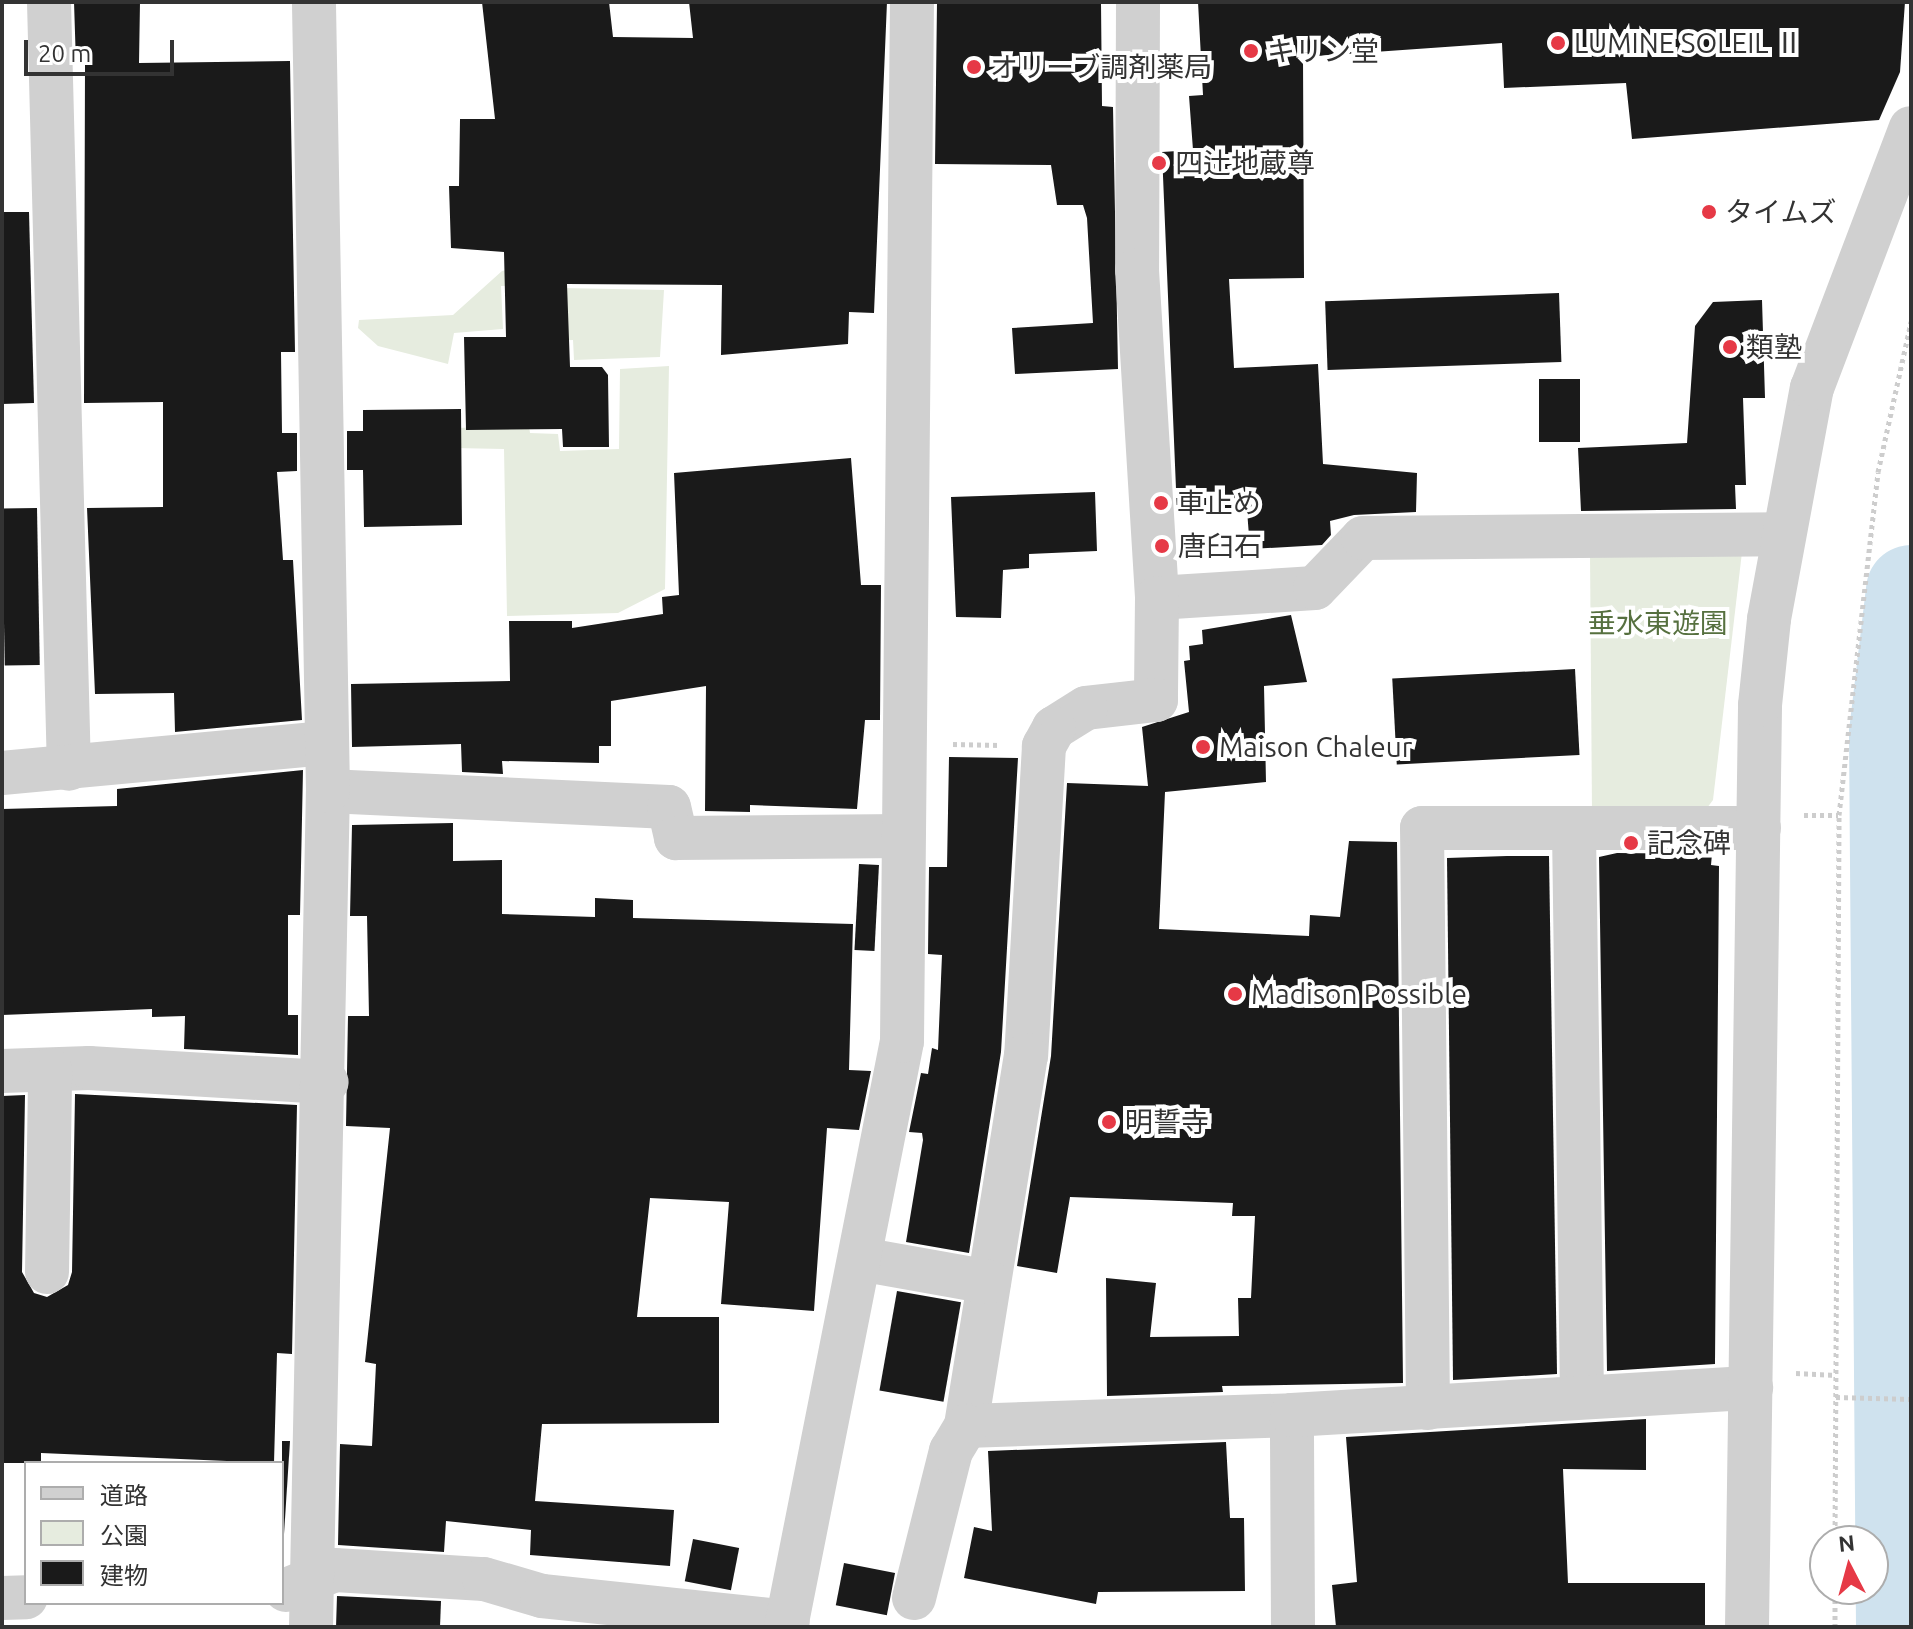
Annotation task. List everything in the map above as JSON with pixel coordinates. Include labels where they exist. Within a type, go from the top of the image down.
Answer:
[{"type":"street","points":[[49,2],[69,769]]},
{"type":"street","points":[[311,1627],[296,1585],[327,1082],[328,791],[314,2]]},
{"type":"street","points":[[296,1585],[335,1570],[484,1579],[542,1596],[787,1624],[902,1041],[912,2]]},
{"type":"street","points":[[914,1598],[951,1451],[966,1426],[1026,1055],[1044,746],[1054,728],[1086,708],[1156,700],[1157,598],[1137,270],[1138,2]]},
{"type":"street","points":[[1747,1627],[1769,1380],[1759,828],[1760,705],[1781,534],[1812,388],[1911,128]]},
{"type":"street","points":[[1157,598],[1315,588],[1363,538],[1781,534]]},
{"type":"street","points":[[2,773],[326,743]]},
{"type":"street","points":[[328,791],[669,807],[676,838],[903,836]]},
{"type":"street","points":[[1428,1408],[1422,828],[1759,828]]},
{"type":"street","points":[[1574,830],[1582,1397]]},
{"type":"street","points":[[2,1071],[50,1070],[327,1082]]},
{"type":"street","points":[[47,1272],[50,1070]]},
{"type":"street","points":[[860,1259],[989,1282]]},
{"type":"street","points":[[966,1426],[1428,1408],[1769,1380]]},
{"type":"street","points":[[1292,1415],[1293,1627]]},
{"type":"street","points":[[2,1598],[24,1597]]},
{"type":"path","points":[[1835,1525],[1839,815],[1878,472],[1911,322]]},
{"type":"path","points":[[904,743],[1044,746]]},
{"type":"path","points":[[1769,1380],[1836,1375]]},
{"type":"path","points":[[1836,1397],[1911,1399]]},
{"type":"path","points":[[1835,1605],[1835,1627]]},
{"type":"green space","points":[[561,260],[561,288],[664,290],[660,357],[574,360],[573,340],[546,341],[544,285],[501,286],[503,329],[454,333],[448,364],[378,346],[358,328],[359,320],[453,315],[502,271]]},
{"type":"green space","points":[[669,366],[665,589],[618,613],[507,616],[504,449],[454,448],[454,428],[529,426],[530,433],[558,434],[560,451],[619,449],[620,369]]},
{"type":"green space","name":"垂水東遊園","points":[[1590,552],[1742,552],[1713,800],[1704,812],[1592,812]]},
{"type":"building","points":[[74,2],[140,2],[139,63],[290,61],[295,352],[281,352],[282,433],[297,433],[297,471],[277,472],[283,560],[293,560],[302,720],[175,732],[174,693],[95,694],[87,508],[163,507],[163,402],[84,403],[85,64],[76,64]]},
{"type":"building","points":[[482,2],[609,2],[613,37],[693,38],[689,2],[887,2],[874,313],[849,312],[848,344],[721,355],[722,285],[567,284],[570,367],[602,367],[608,375],[609,447],[563,447],[562,429],[466,430],[464,337],[506,337],[504,252],[451,248],[449,186],[459,186],[460,119],[495,119]]},
{"type":"building","points":[[937,2],[1101,2],[1102,106],[1113,107],[1118,369],[1015,374],[1012,328],[1093,323],[1087,218],[1083,205],[1057,205],[1051,165],[935,164]]},
{"type":"building","points":[[1198,2],[1905,2],[1900,72],[1879,120],[1632,139],[1626,83],[1504,88],[1502,43],[1303,57],[1304,278],[1229,279],[1234,368],[1318,364],[1323,464],[1417,473],[1416,512],[1354,515],[1330,521],[1331,535],[1322,545],[1250,549],[1247,510],[1177,513],[1162,152],[1193,150],[1189,96],[1203,95]]},
{"type":"building","points":[[2,212],[29,212],[34,403],[2,404]]},
{"type":"building","points":[[1559,293],[1561,362],[1328,370],[1325,301]]},
{"type":"building","points":[[1762,300],[1765,398],[1743,398],[1746,485],[1735,485],[1736,509],[1581,511],[1578,448],[1687,443],[1695,326],[1713,302]]},
{"type":"building","points":[[1539,379],[1580,379],[1580,442],[1539,442]]},
{"type":"building","points":[[461,409],[462,525],[364,527],[363,470],[347,470],[347,431],[363,431],[363,410]]},
{"type":"building","points":[[851,458],[861,585],[881,585],[880,720],[865,720],[857,809],[750,805],[750,812],[705,811],[706,686],[611,701],[611,746],[599,746],[599,763],[502,761],[503,774],[462,772],[461,744],[352,747],[351,684],[510,681],[509,621],[572,621],[572,628],[663,614],[662,597],[679,595],[674,473]]},
{"type":"building","points":[[1095,492],[1097,551],[1029,554],[1029,568],[1003,570],[1001,618],[956,617],[951,497]]},
{"type":"building","points":[[37,508],[40,665],[5,666],[2,509]]},
{"type":"building","points":[[1291,615],[1307,682],[1264,686],[1266,782],[1165,792],[1159,929],[1309,936],[1310,915],[1340,917],[1349,841],[1397,842],[1403,1383],[1222,1386],[1223,1392],[1107,1396],[1106,1278],[1156,1283],[1150,1337],[1239,1336],[1238,1298],[1251,1298],[1255,1216],[1232,1216],[1233,1203],[1070,1197],[1057,1273],[1017,1266],[1051,1056],[1067,783],[1148,786],[1142,727],[1189,712],[1184,661],[1190,660],[1189,646],[1203,644],[1202,630]]},
{"type":"building","points":[[1575,669],[1580,755],[1397,764],[1392,679]]},
{"type":"building","points":[[949,757],[1018,758],[1001,1052],[969,1253],[906,1242],[923,1140],[922,1133],[909,1132],[921,1073],[928,1074],[932,1048],[938,1050],[942,955],[928,954],[929,867],[947,867]]},
{"type":"building","points":[[303,770],[300,915],[288,915],[288,1015],[298,1015],[298,1055],[184,1049],[185,1016],[152,1017],[152,1009],[2,1015],[2,809],[117,806],[117,789]]},
{"type":"building","points":[[453,823],[453,861],[502,860],[502,914],[595,917],[595,898],[633,900],[633,918],[853,924],[849,1070],[871,1071],[859,1130],[827,1128],[814,1311],[721,1304],[729,1202],[650,1198],[637,1317],[719,1317],[719,1423],[542,1424],[535,1501],[674,1510],[670,1566],[530,1555],[531,1530],[446,1521],[444,1552],[338,1545],[340,1444],[372,1446],[376,1364],[365,1362],[390,1128],[346,1126],[348,1016],[369,1016],[367,916],[350,916],[352,825]]},
{"type":"building","points":[[1617,853],[1712,854],[1711,865],[1719,866],[1715,1364],[1607,1371],[1599,857]]},
{"type":"building","points":[[1549,856],[1557,1374],[1453,1380],[1447,858]]},
{"type":"building","points":[[859,864],[879,865],[874,951],[854,950]]},
{"type":"building","points":[[75,1094],[297,1105],[292,1354],[277,1353],[274,1461],[41,1453],[41,1461],[2,1463],[2,1096],[25,1095],[22,1272],[34,1293],[47,1297],[68,1285],[72,1272]]},
{"type":"building","points":[[897,1291],[961,1302],[943,1402],[879,1390]]},
{"type":"building","points":[[1646,1419],[1646,1470],[1563,1469],[1568,1583],[1705,1583],[1705,1627],[1336,1627],[1332,1585],[1357,1582],[1346,1437]]},
{"type":"building","points":[[282,1441],[290,1441],[284,1534],[284,1461]]},
{"type":"building","points":[[1226,1442],[1230,1518],[1244,1518],[1245,1591],[1098,1592],[1096,1604],[964,1578],[974,1527],[992,1531],[988,1451]]},
{"type":"building","points":[[693,1539],[739,1548],[731,1590],[685,1581]]},
{"type":"building","points":[[844,1563],[895,1573],[887,1615],[836,1605]]},
{"type":"building","points":[[337,1596],[441,1601],[440,1627],[336,1627]]},
{"type":"waterway","points":[[1901,1627],[1894,733],[1911,590]]},
{"type":"place","name":"LUMINE SOLEIL Ⅱ","points":[[1558,43]]},
{"type":"place","name":"キリン堂","points":[[1251,51]]},
{"type":"place","name":"オリーブ調剤薬局","points":[[974,67]]},
{"type":"place","name":"四辻地蔵尊","points":[[1159,163]]},
{"type":"place","name":"タイムズ","points":[[1709,212]]},
{"type":"place","name":"類塾","points":[[1730,347]]},
{"type":"place","name":"車止め","points":[[1161,503]]},
{"type":"place","name":"唐臼石","points":[[1162,546]]},
{"type":"place","name":"Maison Chaleur","points":[[1203,747]]},
{"type":"place","name":"記念碑","points":[[1631,843]]},
{"type":"place","name":"Madison Possible","points":[[1235,994]]},
{"type":"place","name":"明誓寺","points":[[1109,1122]]}]
